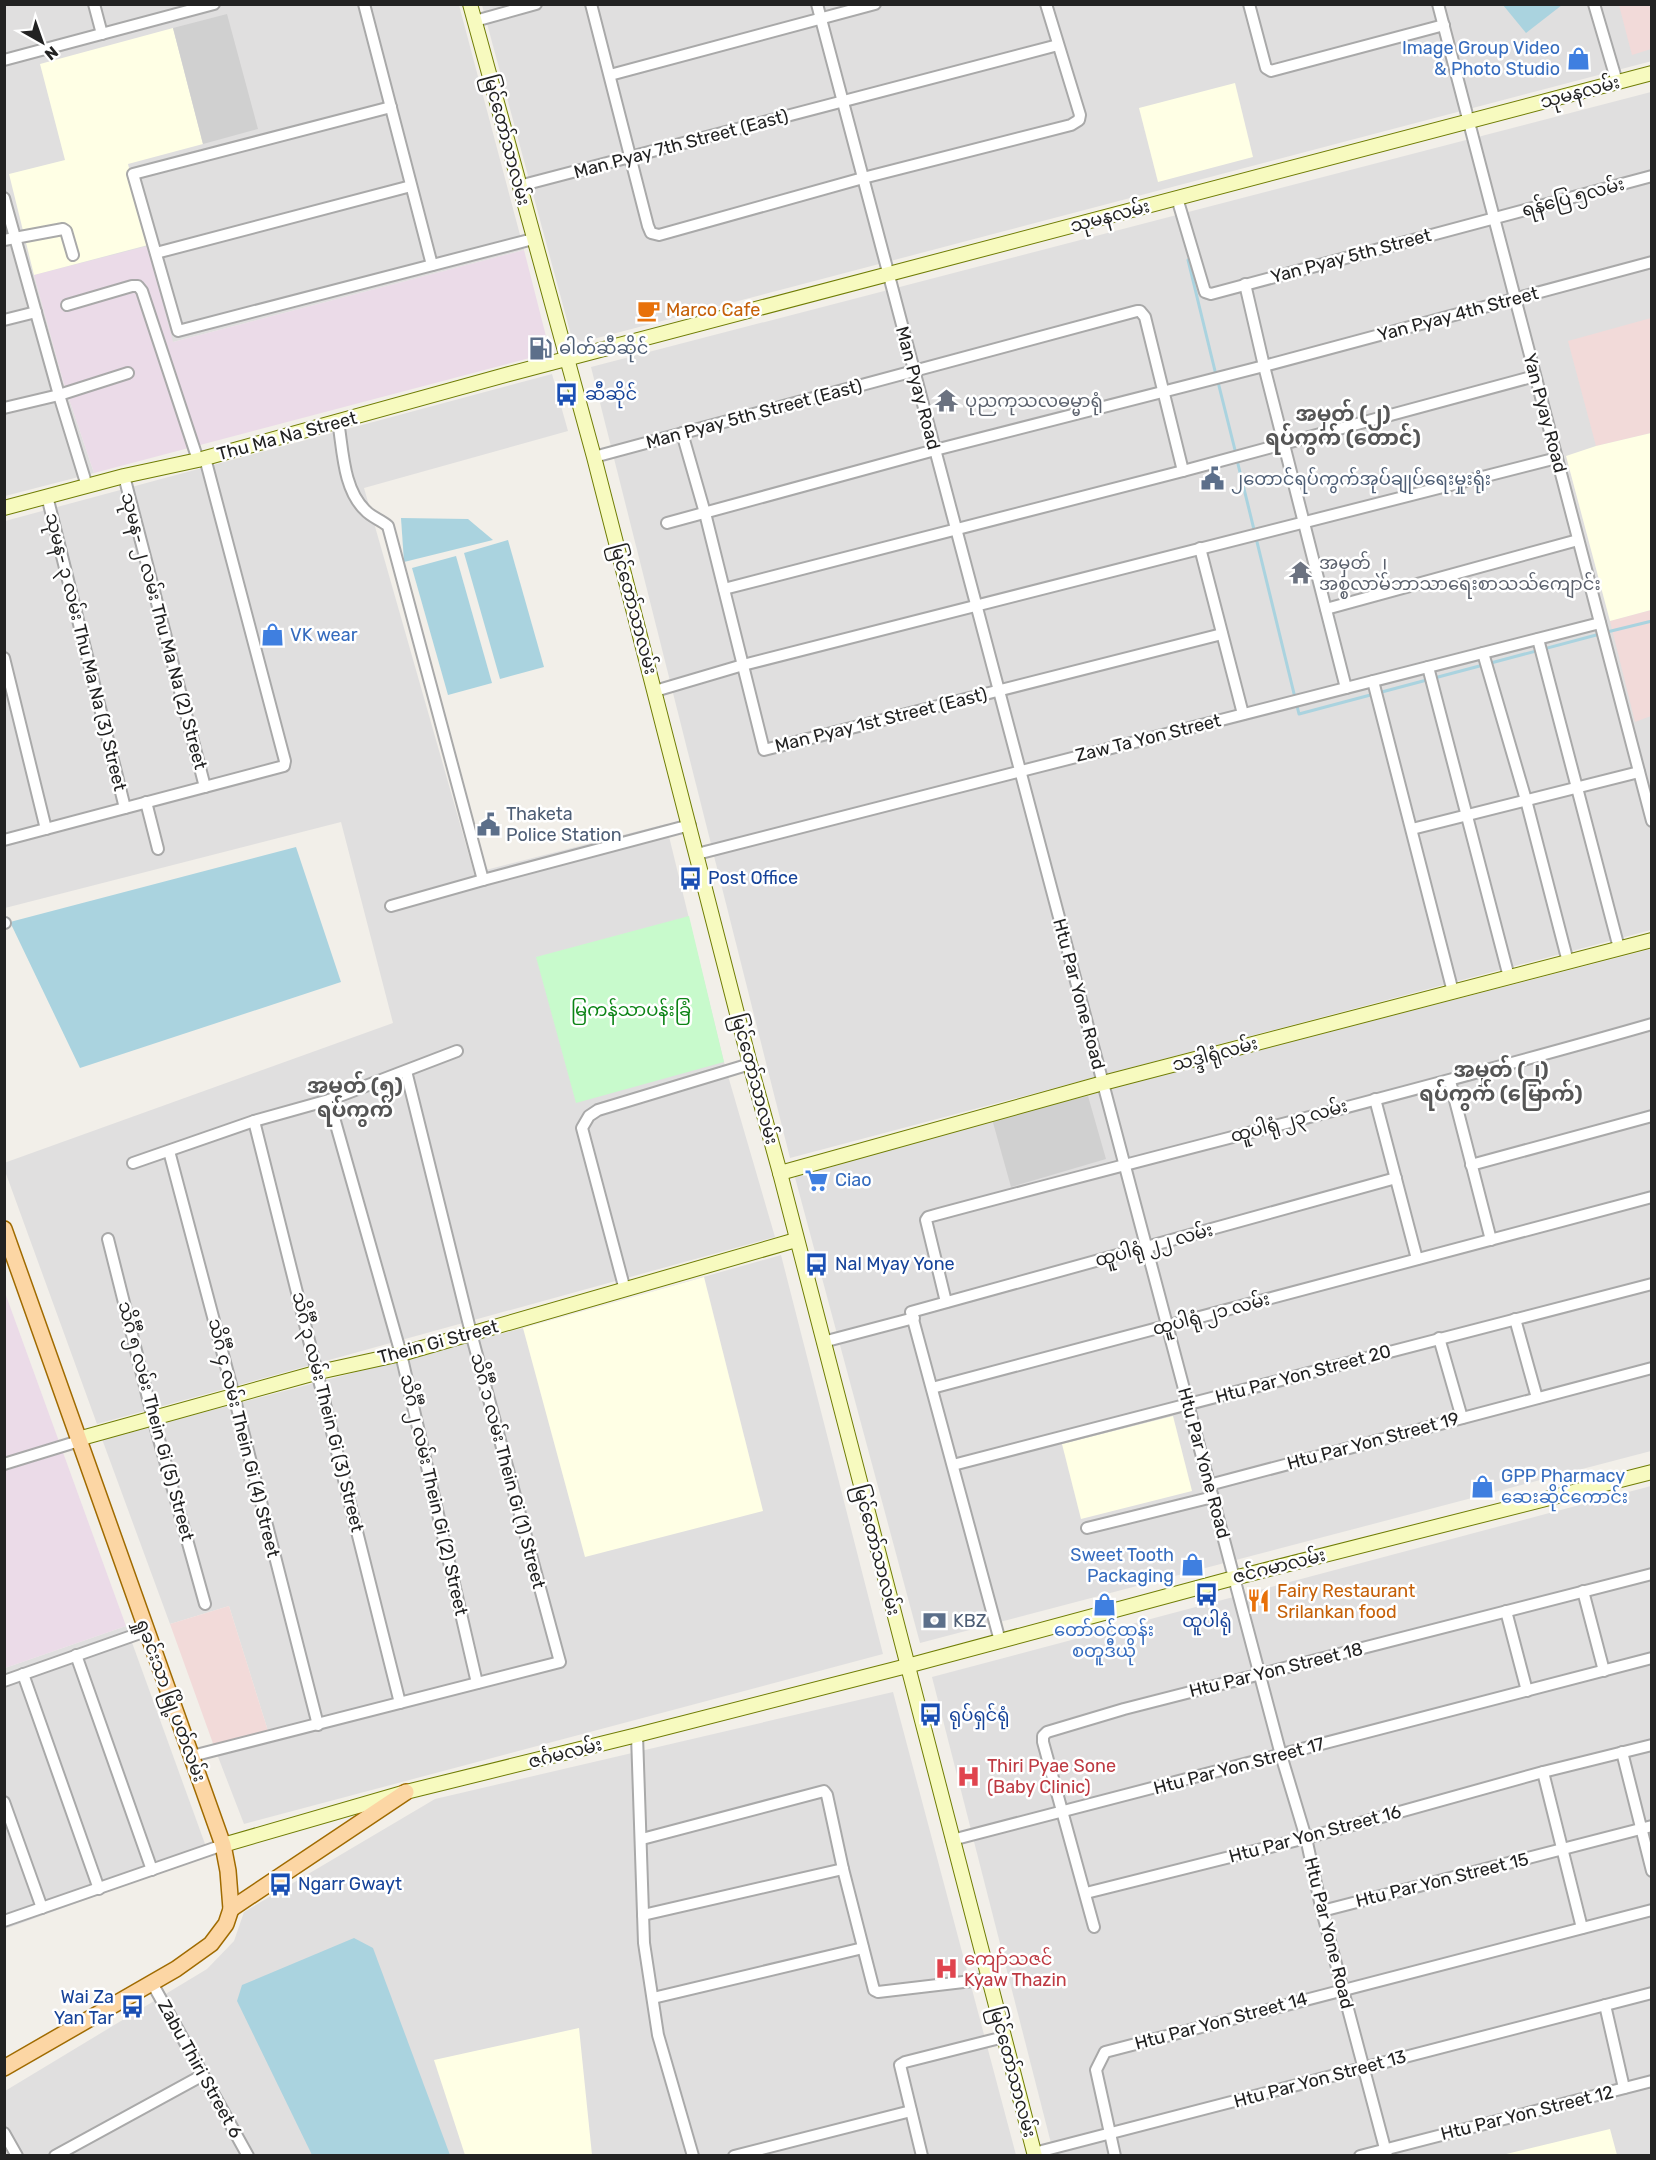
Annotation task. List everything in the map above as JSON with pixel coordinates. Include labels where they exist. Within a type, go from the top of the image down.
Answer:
[{"type":"main road","name":"ရှုခင်းသာ မြို့ပတ်လမ်း","points":[[6,1238],[223,1845],[231,1909]]},
{"type":"main road","points":[[4,2068],[176,1969],[211,1944],[226,1924],[231,1909],[406,1792]]},
{"type":"street","points":[[94,4],[102,34]]},
{"type":"street","points":[[4,60],[214,4]]},
{"type":"street","points":[[364,4],[432,265]]},
{"type":"street","name":"မြင်တော်သာလမ်း","points":[[470,4],[568,359],[656,691],[750,1064],[1035,2154]]},
{"type":"street","points":[[475,21],[536,4]]},
{"type":"street","points":[[591,4],[651,233],[659,235],[862,177],[1071,124],[1079,120],[1080,115],[1046,4]]},
{"type":"street","name":"Man Pyay Road","points":[[817,4],[1020,771]]},
{"type":"street","points":[[610,75],[875,4]]},
{"type":"street","points":[[1249,4],[1266,68],[1271,71],[1444,25]]},
{"type":"street","name":"Yan Pyay Road","points":[[1438,4],[1652,821]]},
{"type":"street","points":[[1594,4],[1617,82]]},
{"type":"street","name":"Man Pyay 7th Street (East)","points":[[519,186],[1058,45]]},
{"type":"street","name":"သုမနလမ်း","points":[[568,359],[1652,73]]},
{"type":"street","points":[[391,107],[133,174],[178,332],[533,238]]},
{"type":"street","name":"ရန်ပြေ ၅လမ်း","points":[[1494,218],[1652,176]]},
{"type":"street","points":[[156,253],[411,186]]},
{"type":"street","points":[[4,198],[10,238],[36,312],[87,486]]},
{"type":"street","name":"Yan Pyay 5th Street","points":[[1177,198],[1205,292],[1208,294],[1494,218]]},
{"type":"street","points":[[10,238],[63,229],[66,231],[73,255]]},
{"type":"street","name":"Yan Pyay 4th Street","points":[[667,523],[935,450],[1264,366],[1652,262]]},
{"type":"street","points":[[1245,284],[1346,688]]},
{"type":"street","points":[[4,840],[284,766],[285,761],[201,459],[142,291],[138,286],[132,286],[67,305]]},
{"type":"street","name":"Man Pyay 5th Street (East)","points":[[594,457],[1140,311],[1145,317],[1164,392]]},
{"type":"street","points":[[4,320],[36,312]]},
{"type":"street","name":"Thu Ma Na Street","points":[[4,508],[124,476],[201,459],[568,359]]},
{"type":"street","points":[[4,408],[128,373]]},
{"type":"street","points":[[724,589],[1183,471],[1535,376]]},
{"type":"street","points":[[1164,392],[1183,471]]},
{"type":"street","points":[[338,421],[348,480],[358,503],[367,513],[388,526],[483,880]]},
{"type":"street","points":[[682,433],[705,513],[743,664]]},
{"type":"street","points":[[656,691],[743,664],[1557,458]]},
{"type":"street","name":"သုမန- ၂ လမ်း Thu Ma Na (2) Street","points":[[124,476],[205,787]]},
{"type":"street","name":"သုမန- ၃ လမ်း Thu Ma Na (3) Street","points":[[47,496],[125,808]]},
{"type":"street","points":[[1326,609],[1578,540]]},
{"type":"street","points":[[1200,548],[1243,714]]},
{"type":"street","name":"Zaw Ta Yon Street","points":[[697,854],[1600,623]]},
{"type":"street","name":"Man Pyay 1st Street (East)","points":[[743,664],[764,750],[1222,634]]},
{"type":"street","points":[[1538,639],[1619,948]]},
{"type":"street","points":[[1483,653],[1526,800],[1568,962]]},
{"type":"street","points":[[4,657],[46,829]]},
{"type":"street","points":[[1428,667],[1509,977]]},
{"type":"street","points":[[1373,681],[1453,992]]},
{"type":"street","name":"Htu Par Yone Road","points":[[1020,771],[1281,1755],[1306,1838],[1322,1911],[1386,2152]]},
{"type":"street","points":[[1412,829],[1639,772]]},
{"type":"street","points":[[146,802],[158,849]]},
{"type":"street","points":[[391,906],[690,825]]},
{"type":"street","name":"သဒ္ဒါရုံလမ်း","points":[[780,1173],[1103,1083],[1652,940]]},
{"type":"street","name":"ထူပါရုံ ၂၃ လမ်း","points":[[946,1302],[926,1218],[1375,1098],[1450,1081],[1652,1024]]},
{"type":"street","points":[[133,1163],[254,1121],[329,1100],[457,1051]]},
{"type":"street","points":[[625,1290],[582,1128],[589,1116],[598,1110],[750,1064]]},
{"type":"street","name":"သိင်္ဂီ ၁ လမ်း Thein Gi (1) Street","points":[[406,1071],[471,1333],[560,1662],[477,1683]]},
{"type":"street","points":[[1450,1081],[1491,1240]]},
{"type":"street","points":[[1375,1098],[1417,1259]]},
{"type":"street","name":"သိင်္ဂီ ၂ လမ်း Thein Gi (2) Street","points":[[329,1100],[401,1354],[477,1683]]},
{"type":"street","points":[[1471,1165],[1652,1116]]},
{"type":"street","name":"သိင်္ဂီ ၃ လမ်း Thein Gi (3) Street","points":[[254,1121],[319,1372],[400,1703]]},
{"type":"street","name":"သိင်္ဂီ ၄ လမ်း Thein Gi (4) Street","points":[[169,1151],[318,1725]]},
{"type":"street","name":"ထူပါရုံ ၂၂ လမ်း","points":[[823,1342],[913,1315],[946,1302],[1396,1178]]},
{"type":"street","name":"ထူပါရုံ ၂၁ လမ်း","points":[[932,1388],[1652,1197]]},
{"type":"street","name":"သိင်္ဂီ ၅ လမ်း Thein Gi (5) Street","points":[[108,1239],[153,1418],[205,1604]]},
{"type":"street","name":"Thein Gi Street","points":[[78,1440],[319,1372],[401,1354],[796,1240]]},
{"type":"street","name":"Htu Par Yon Street 20","points":[[953,1465],[1652,1284]]},
{"type":"street","points":[[913,1315],[1000,1641]]},
{"type":"street","points":[[1515,1319],[1537,1398]]},
{"type":"street","points":[[1440,1338],[1462,1418]]},
{"type":"street","name":"Htu Par Yon Street 19","points":[[1209,1485],[1652,1368]]},
{"type":"street","points":[[4,1464],[78,1440]]},
{"type":"street","name":"ဇင်ဂမာလမ်း","points":[[907,1666],[1234,1578],[1652,1472]]},
{"type":"street","points":[[1087,1528],[1213,1497]]},
{"type":"street","name":"Htu Par Yon Street 18","points":[[1062,1812],[1043,1742],[1043,1736],[1047,1732],[1124,1709],[1652,1574]]},
{"type":"street","points":[[1583,1591],[1604,1671]]},
{"type":"street","points":[[1506,1611],[1527,1691]]},
{"type":"street","points":[[4,1681],[146,1631]]},
{"type":"street","points":[[76,1655],[152,1870]]},
{"type":"street","name":"Htu Par Yon Street 17","points":[[952,1840],[1652,1658]]},
{"type":"street","name":"ဇင်္ဂမလမ်း","points":[[223,1845],[406,1792],[907,1666]]},
{"type":"street","points":[[23,1674],[99,1888]]},
{"type":"street","points":[[192,1756],[477,1683]]},
{"type":"street","points":[[637,1735],[644,1943],[658,2035],[693,2156]]},
{"type":"street","name":"Htu Par Yon Street 16","points":[[1086,1893],[1306,1838],[1543,1772],[1652,1745]]},
{"type":"street","points":[[1622,1752],[1646,1827],[1652,1871]]},
{"type":"street","points":[[1543,1772],[1582,1928]]},
{"type":"street","points":[[642,1839],[824,1791],[827,1795],[874,1990],[878,1992],[989,1979]]},
{"type":"street","points":[[4,1802],[42,1908]]},
{"type":"street","points":[[1062,1812],[1094,1927]]},
{"type":"street","name":"Htu Par Yon Street 15","points":[[1322,1911],[1646,1827]]},
{"type":"street","points":[[4,1921],[223,1845]]},
{"type":"street","points":[[644,1915],[843,1869]]},
{"type":"street","name":"Htu Par Yon Street 14","points":[[1115,2156],[1096,2070],[1105,2052],[1652,1910]]},
{"type":"street","points":[[653,1998],[863,1948]]},
{"type":"street","name":"Zabu Thiri Street 6","points":[[152,1983],[203,2075],[243,2154]]},
{"type":"street","name":"Htu Par Yon Street 13","points":[[1035,2154],[1652,1993]]},
{"type":"street","points":[[1605,2005],[1624,2088]]},
{"type":"street","points":[[922,2156],[900,2065],[1004,2037]]},
{"type":"street","points":[[55,2156],[203,2075]]},
{"type":"street","name":"Htu Par Yon Street 12","points":[[1360,2156],[1386,2152],[1652,2081]]},
{"type":"street","points":[[734,2156],[911,2111]]},
{"type":"street","points":[[4,2133],[17,2156]]},
{"type":"shaded area","points":[[1651,4],[1652,61],[582,342],[571,335],[482,5]]},
{"type":"shaded area","points":[[5,5],[459,5],[524,250],[173,342],[34,275],[63,381],[94,473],[5,496]]},
{"type":"shaded area","points":[[1619,5],[1651,5],[1651,49],[1632,55]]},
{"type":"shaded area","points":[[227,14],[258,129],[203,144],[173,28]]},
{"type":"shaded area","points":[[173,28],[203,144],[128,164],[148,245],[34,275],[9,174],[65,160],[40,64]]},
{"type":"shaded area","points":[[1235,83],[1253,157],[1158,182],[1139,108]]},
{"type":"shaded area","points":[[1651,92],[1651,930],[790,1158],[591,367]]},
{"type":"shaded area","points":[[148,246],[173,342],[524,250],[548,344],[541,355],[94,473],[63,381],[34,275]]},
{"type":"shaded area","points":[[1651,318],[1651,433],[1596,446],[1568,341]]},
{"type":"shaded area","points":[[552,374],[568,431],[364,488],[474,873],[666,824],[724,1062],[775,1237],[97,1424],[4,1163],[393,1023],[341,822],[5,908],[5,521]]},
{"type":"shaded area","points":[[1651,433],[1651,610],[1610,621],[1566,456],[1596,446]]},
{"type":"shaded area","points":[[1651,610],[1651,716],[1635,722],[1610,621]]},
{"type":"shaded area","points":[[1651,949],[1651,1451],[920,1643],[793,1170]]},
{"type":"shaded area","points":[[1088,1096],[1106,1159],[1011,1187],[992,1119]]},
{"type":"shaded area","points":[[781,1255],[883,1654],[244,1824],[215,1749],[268,1731],[229,1606],[170,1624],[102,1439],[523,1328]]},
{"type":"shaded area","points":[[704,1277],[763,1511],[585,1557],[523,1328]]},
{"type":"shaded area","points":[[4,1290],[126,1626],[5,1668],[4,1668]]},
{"type":"shaded area","points":[[1173,1416],[1192,1491],[1081,1519],[1062,1444]]},
{"type":"shaded area","points":[[1651,1486],[1651,2155],[1054,2155],[932,1677]]},
{"type":"shaded area","points":[[229,1606],[268,1731],[215,1749],[170,1624]]},
{"type":"shaded area","points":[[126,1626],[209,1855],[5,1929],[5,1668]]},
{"type":"shaded area","points":[[893,1692],[1016,2155],[5,2156],[5,2091],[207,1969],[234,1941],[244,1912],[435,1799]]},
{"type":"shaded area","points":[[579,2028],[592,2155],[465,2155],[434,2060]]},
{"type":"shaded area","points":[[1610,2129],[1617,2155],[1502,2155]]},
{"type":"green space","name":"မြကန်သာပန်းခြံ","points":[[689,916],[724,1062],[576,1103],[536,957]]},
{"type":"water","points":[[1503,5],[1562,5],[1526,33]]},
{"type":"water","points":[[401,518],[468,519],[493,540],[404,562]]},
{"type":"water","points":[[508,540],[544,667],[500,679],[464,553]]},
{"type":"water","points":[[456,556],[492,683],[448,695],[412,568]]},
{"type":"water","points":[[296,847],[341,982],[80,1068],[10,922]]},
{"type":"water","points":[[354,1938],[373,1948],[450,2155],[312,2155],[237,2001],[242,1985]]},
{"type":"waterway","points":[[1188,260],[1216,375]]},
{"type":"waterway","points":[[1218,382],[1236,454]]},
{"type":"waterway","points":[[1237,460],[1299,714],[1600,634]]},
{"type":"waterway","points":[[1607,632],[1652,621]]},
{"type":"place","name":"Image Group Video & Photo Studio","points":[[1578,58]]},
{"type":"place","name":"Marco Cafe","points":[[648,310]]},
{"type":"place","name":"ဓါတ်ဆီဆိုင်","points":[[541,348]]},
{"type":"place","name":"ဆီဆိုင်","points":[[567,394]]},
{"type":"place","name":"ပုညကုသလဓမ္မာရုံ","points":[[947,401]]},
{"type":"place","name":"၂တောင်ရပ်ကွက်အုပ်ချုပ်ရေးမှုးရုံး","points":[[1213,479]]},
{"type":"place","name":"အမှတ် ၂ အစ္စလာမ်ဘာသာရေးစာသသ်ကျောင်း","points":[[1301,573]]},
{"type":"place","name":"VK wear","points":[[272,635]]},
{"type":"place","name":"Thaketa Police Station","points":[[488,824]]},
{"type":"place","name":"Post Office","points":[[690,878]]},
{"type":"place","name":"Ciao","points":[[817,1180]]},
{"type":"place","name":"Nal Myay Yone","points":[[817,1264]]},
{"type":"place","name":"GPP Pharmacy ဆေးဆိုင်ကောင်း","points":[[1483,1486]]},
{"type":"place","name":"Sweet Tooth Packaging","points":[[1192,1565]]},
{"type":"place","name":"ထူပါရုံ","points":[[1207,1595]]},
{"type":"place","name":"Fairy Restaurant Srilankan food","points":[[1259,1601]]},
{"type":"place","name":"တော်ဝင်ထွန်း စတူဒီယို","points":[[1104,1604]]},
{"type":"place","name":"KBZ","points":[[935,1621]]},
{"type":"place","name":"ရုပ်ရှင်ရုံ","points":[[931,1715]]},
{"type":"place","name":"Thiri Pyae Sone (Baby Clinic)","points":[[969,1776]]},
{"type":"place","name":"Ngarr Gwayt","points":[[280,1884]]},
{"type":"place","name":"ကျော်သဇင် Kyaw Thazin","points":[[946,1969]]},
{"type":"place","name":"Wai Za Yan Tar","points":[[132,2007]]},
{"type":"district","name":"အမှတ် (၂) ရပ်ကွက် (တောင်)","points":[[1343,426]]},
{"type":"district","name":"အမှတ် (၂) ရပ်ကွက် (မြောက်)","points":[[1501,1082]]},
{"type":"district","name":"အမှတ် (၅) ရပ်ကွက်","points":[[355,1098]]}]
